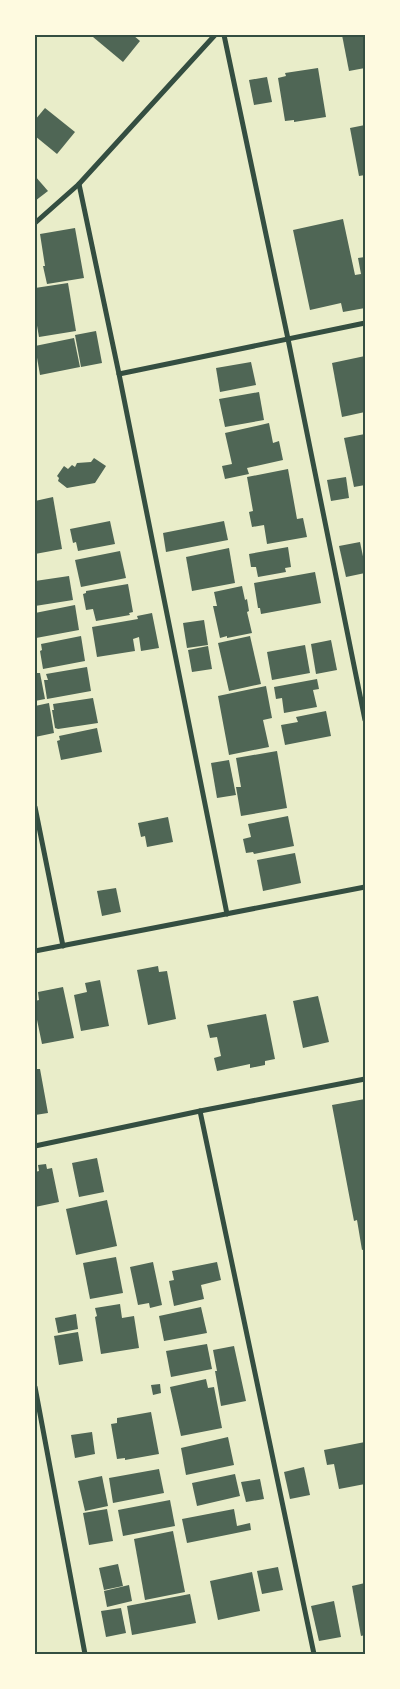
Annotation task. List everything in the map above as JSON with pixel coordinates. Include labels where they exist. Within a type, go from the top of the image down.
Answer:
[{"type":"street","points":[[35,224],[79,184],[215,35]]},
{"type":"street","points":[[224,35],[365,720]]},
{"type":"street","points":[[79,184],[227,914]]},
{"type":"street","points":[[119,374],[365,323]]},
{"type":"street","points":[[35,807],[63,946]]},
{"type":"street","points":[[35,952],[365,887]]},
{"type":"street","points":[[35,1146],[200,1110],[365,1079]]},
{"type":"street","points":[[200,1110],[314,1654]]},
{"type":"street","points":[[35,1387],[85,1654]]},
{"type":"building","points":[[95,35],[133,35],[140,41],[123,62],[93,37]]},
{"type":"building","points":[[342,35],[365,35],[365,68],[349,71]]},
{"type":"building","points":[[318,68],[326,117],[294,122],[294,120],[285,121],[278,78],[286,76],[285,73]]},
{"type":"building","points":[[267,77],[272,102],[254,105],[249,80]]},
{"type":"building","points":[[45,108],[75,132],[57,154],[35,136],[35,120]]},
{"type":"building","points":[[365,125],[365,175],[359,176],[350,128]]},
{"type":"building","points":[[35,176],[48,191],[35,201]]},
{"type":"building","points":[[343,219],[355,275],[361,274],[358,258],[365,257],[365,308],[343,312],[341,303],[310,310],[293,230]]},
{"type":"building","points":[[75,228],[84,278],[47,284],[40,234]]},
{"type":"building","points":[[68,283],[76,331],[39,337],[35,314],[35,288]]},
{"type":"building","points":[[96,331],[102,363],[81,367],[75,335]]},
{"type":"building","points":[[74,338],[80,367],[40,375],[35,346]]},
{"type":"building","points":[[365,356],[365,412],[342,417],[332,363]]},
{"type":"building","points":[[251,362],[256,385],[220,392],[216,368]]},
{"type":"building","points":[[259,392],[264,420],[225,427],[219,399]]},
{"type":"building","points":[[269,423],[273,443],[279,441],[283,460],[247,468],[249,474],[225,479],[222,466],[232,464],[225,433]]},
{"type":"building","points":[[365,434],[365,485],[354,487],[344,438]]},
{"type":"building","points":[[94,458],[106,466],[95,483],[67,488],[58,481],[59,478],[57,476],[64,466],[68,469],[72,465],[75,467],[77,463],[91,462]]},
{"type":"building","points":[[288,469],[297,519],[303,518],[307,537],[267,544],[264,525],[252,527],[249,512],[253,511],[247,477]]},
{"type":"building","points":[[346,477],[349,498],[331,501],[327,480]]},
{"type":"building","points":[[53,497],[62,549],[35,554],[35,501]]},
{"type":"building","points":[[110,521],[115,544],[78,551],[76,542],[73,543],[70,529]]},
{"type":"building","points":[[224,521],[228,540],[166,552],[163,533]]},
{"type":"building","points":[[360,542],[365,573],[346,577],[339,546]]},
{"type":"building","points":[[288,547],[291,567],[285,568],[286,572],[258,577],[256,567],[251,567],[249,554]]},
{"type":"building","points":[[229,548],[235,583],[192,591],[186,557]]},
{"type":"building","points":[[120,551],[126,578],[81,587],[75,560]]},
{"type":"building","points":[[315,572],[321,603],[261,614],[260,608],[258,608],[254,583]]},
{"type":"building","points":[[69,576],[73,600],[35,606],[35,581]]},
{"type":"building","points":[[128,584],[133,612],[129,613],[130,615],[96,621],[93,609],[86,610],[83,594],[86,591]]},
{"type":"building","points":[[242,586],[245,600],[247,599],[249,611],[247,612],[252,633],[220,638],[213,606],[217,606],[214,592]]},
{"type":"building","points":[[75,605],[79,630],[36,638],[35,613]]},
{"type":"building","points":[[152,613],[159,648],[141,651],[139,637],[133,639],[135,651],[97,657],[92,627],[138,619],[137,616]]},
{"type":"building","points":[[204,620],[208,645],[187,648],[183,623]]},
{"type":"building","points":[[81,636],[85,661],[43,669],[40,651],[42,650],[41,644]]},
{"type":"building","points":[[250,636],[261,684],[229,691],[218,643]]},
{"type":"building","points":[[331,640],[337,670],[316,674],[311,644]]},
{"type":"building","points":[[305,645],[310,673],[272,680],[267,652]]},
{"type":"building","points":[[208,646],[212,669],[192,672],[188,650]]},
{"type":"building","points":[[87,667],[91,691],[47,699],[44,680],[48,680],[46,674]]},
{"type":"building","points":[[35,673],[40,673],[45,699],[35,701]]},
{"type":"building","points":[[317,679],[319,689],[313,690],[317,707],[284,713],[282,698],[276,699],[274,687]]},
{"type":"building","points":[[266,686],[272,718],[263,720],[269,747],[229,755],[218,696]]},
{"type":"building","points":[[93,698],[98,723],[55,728],[53,704]]},
{"type":"building","points":[[49,703],[54,733],[35,737],[35,706]]},
{"type":"building","points":[[326,711],[331,736],[285,745],[281,725],[298,722],[296,717]]},
{"type":"building","points":[[97,728],[102,752],[61,760],[57,741],[60,740],[59,736]]},
{"type":"building","points":[[277,751],[287,808],[241,816],[236,787],[241,787],[236,758]]},
{"type":"building","points":[[229,760],[236,795],[217,798],[211,763]]},
{"type":"building","points":[[288,816],[294,846],[254,854],[253,852],[246,853],[243,839],[251,837],[248,824]]},
{"type":"building","points":[[168,817],[173,842],[147,847],[145,836],[141,837],[138,823]]},
{"type":"building","points":[[295,853],[301,883],[263,891],[257,860]]},
{"type":"building","points":[[116,888],[121,912],[102,916],[97,891]]},
{"type":"building","points":[[158,966],[159,972],[167,971],[176,1019],[148,1025],[137,970]]},
{"type":"building","points":[[100,980],[109,1026],[81,1031],[74,995],[87,992],[85,983]]},
{"type":"building","points":[[63,987],[74,1038],[42,1044],[35,1010],[35,1001],[39,1000],[38,992]]},
{"type":"building","points":[[318,996],[329,1042],[303,1048],[293,1001]]},
{"type":"building","points":[[266,1014],[275,1059],[265,1061],[265,1065],[250,1068],[250,1064],[217,1071],[214,1058],[221,1056],[217,1037],[210,1038],[207,1025]]},
{"type":"building","points":[[35,1064],[37,1069],[40,1069],[48,1113],[35,1115]]},
{"type":"building","points":[[365,1099],[365,1249],[362,1250],[357,1220],[354,1221],[332,1105]]},
{"type":"building","points":[[97,1158],[104,1192],[79,1197],[72,1163]]},
{"type":"building","points":[[46,1164],[47,1169],[52,1168],[59,1202],[35,1207],[35,1172],[39,1171],[38,1165]]},
{"type":"building","points":[[107,1200],[117,1246],[76,1255],[66,1209]]},
{"type":"building","points":[[116,1257],[123,1293],[90,1299],[83,1263]]},
{"type":"building","points":[[153,1262],[162,1305],[150,1308],[149,1303],[138,1305],[130,1267]]},
{"type":"building","points":[[217,1262],[221,1280],[201,1285],[204,1299],[174,1306],[169,1281],[174,1280],[172,1271]]},
{"type":"building","points":[[120,1304],[122,1318],[134,1316],[139,1348],[101,1354],[95,1308]]},
{"type":"building","points":[[201,1307],[207,1333],[164,1341],[159,1316]]},
{"type":"building","points":[[76,1314],[78,1329],[58,1333],[55,1318]]},
{"type":"building","points":[[78,1332],[83,1361],[59,1365],[54,1336]]},
{"type":"building","points":[[207,1344],[212,1369],[171,1377],[166,1351]]},
{"type":"building","points":[[234,1346],[246,1401],[221,1406],[213,1350]]},
{"type":"building","points":[[206,1379],[208,1388],[214,1387],[222,1428],[181,1436],[170,1387]]},
{"type":"building","points":[[160,1384],[161,1393],[153,1395],[151,1385]]},
{"type":"building","points":[[151,1412],[159,1454],[125,1460],[125,1458],[117,1459],[111,1424],[117,1423],[117,1418]]},
{"type":"building","points":[[92,1432],[95,1454],[75,1458],[71,1435]]},
{"type":"building","points":[[228,1437],[234,1465],[186,1475],[181,1448]]},
{"type":"building","points":[[365,1442],[365,1484],[339,1489],[334,1464],[327,1465],[324,1450]]},
{"type":"building","points":[[304,1467],[310,1495],[290,1499],[284,1472]]},
{"type":"building","points":[[159,1469],[164,1493],[113,1503],[109,1478]]},
{"type":"building","points":[[235,1474],[240,1496],[197,1506],[192,1483]]},
{"type":"building","points":[[102,1476],[108,1506],[85,1511],[78,1481]]},
{"type":"building","points":[[260,1479],[264,1499],[246,1502],[241,1482]]},
{"type":"building","points":[[170,1500],[175,1526],[123,1536],[118,1510]]},
{"type":"building","points":[[107,1509],[113,1541],[89,1545],[83,1513]]},
{"type":"building","points":[[234,1509],[237,1526],[250,1523],[251,1530],[187,1543],[182,1519]]},
{"type":"building","points":[[173,1531],[185,1592],[145,1600],[134,1539]]},
{"type":"building","points":[[118,1564],[123,1586],[104,1590],[99,1568]]},
{"type":"building","points":[[278,1567],[283,1590],[262,1594],[257,1571]]},
{"type":"building","points":[[252,1572],[260,1611],[218,1620],[210,1581]]},
{"type":"building","points":[[365,1583],[365,1635],[361,1636],[352,1586]]},
{"type":"building","points":[[129,1585],[132,1601],[107,1607],[104,1591]]},
{"type":"building","points":[[190,1594],[196,1623],[132,1635],[127,1606]]},
{"type":"building","points":[[334,1601],[341,1637],[319,1641],[311,1606]]},
{"type":"building","points":[[121,1608],[126,1633],[106,1637],[101,1611]]}]
